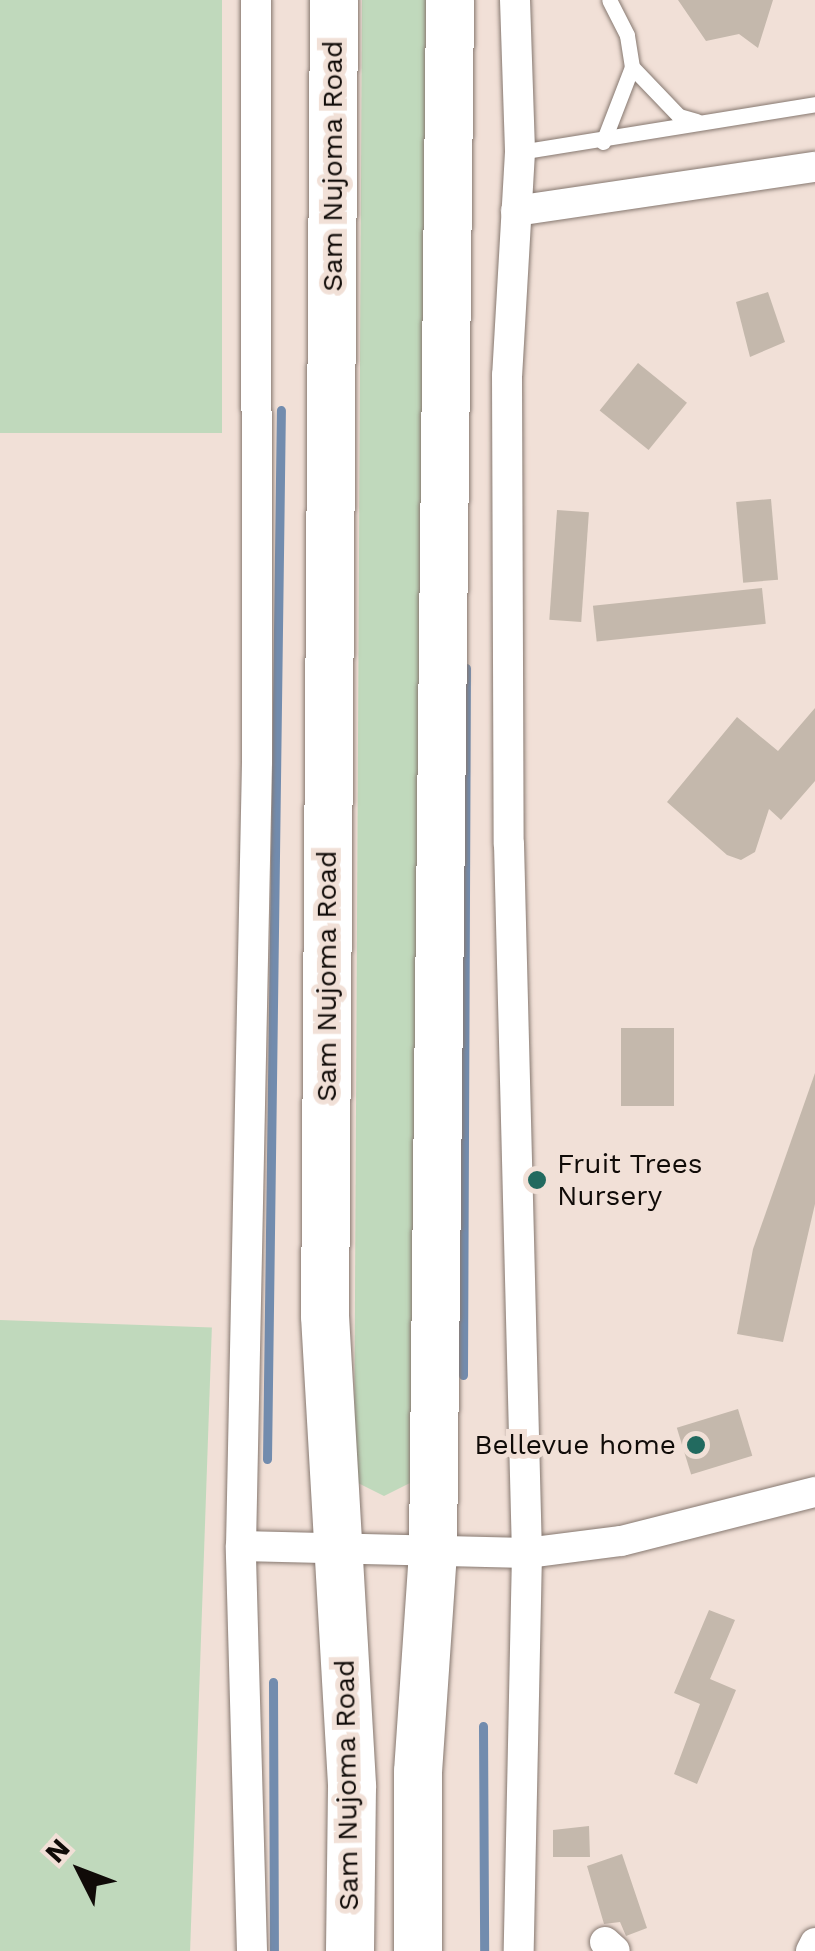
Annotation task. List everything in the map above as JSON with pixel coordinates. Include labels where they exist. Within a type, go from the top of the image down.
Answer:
[{"type":"main road","name":"Sam Nujoma Road","points":[[334,0],[324,1316],[352,1787],[350,1951]]},
{"type":"main road","points":[[418,1951],[418,1772],[432,1550],[450,0]]},
{"type":"street","points":[[252,1951],[241,1546],[257,762],[256,0]]},
{"type":"street","points":[[515,0],[520,152],[507,375],[509,824],[527,1553],[520,1951]]},
{"type":"street","points":[[516,210],[815,167]]},
{"type":"street","points":[[241,1546],[527,1553],[621,1541],[815,1492]]},
{"type":"street","points":[[811,1951],[815,1943]]},
{"type":"lane","points":[[603,142],[632,67],[627,34],[609,0]]},
{"type":"lane","points":[[632,67],[679,116],[698,122]]},
{"type":"lane","points":[[520,152],[603,142],[815,104]]},
{"type":"green space","points":[[0,0],[222,0],[222,433],[0,433]]},
{"type":"green space","points":[[362,0],[426,0],[416,1480],[384,1496],[354,1481]]},
{"type":"green space","points":[[0,1320],[212,1327],[190,1951],[0,1951]]},
{"type":"building","points":[[678,0],[773,0],[758,48],[739,34],[706,41]]},
{"type":"building","points":[[768,292],[785,342],[750,357],[736,302]]},
{"type":"building","points":[[638,363],[687,403],[649,450],[600,410]]},
{"type":"building","points":[[771,499],[778,580],[743,583],[736,502]]},
{"type":"building","points":[[557,510],[589,512],[581,622],[549,620]]},
{"type":"building","points":[[762,588],[766,624],[597,642],[593,606]]},
{"type":"building","points":[[815,708],[815,781],[781,820],[769,809],[755,852],[741,860],[727,855],[667,802],[737,717],[778,751]]},
{"type":"building","points":[[621,1028],[674,1028],[674,1106],[621,1106]]},
{"type":"building","points":[[815,1073],[815,1204],[783,1342],[737,1334],[753,1249]]},
{"type":"building","points":[[738,1409],[752,1456],[691,1475],[677,1428]]},
{"type":"building","points":[[709,1610],[735,1620],[710,1679],[736,1690],[697,1784],[674,1774],[700,1704],[674,1693]]},
{"type":"building","points":[[589,1826],[590,1857],[553,1857],[553,1830]]},
{"type":"building","points":[[622,1854],[647,1928],[626,1936],[620,1922],[604,1924],[587,1866]]},
{"type":"waterway","points":[[267,1459],[281,410]]},
{"type":"waterway","points":[[463,1375],[466,668]]},
{"type":"waterway","points":[[273,1682],[274,1951]]},
{"type":"waterway","points":[[483,1726],[484,1951]]},
{"type":"place","name":"Fruit Trees Nursery","points":[[537,1180]]},
{"type":"place","name":"Bellevue home","points":[[696,1445]]}]
